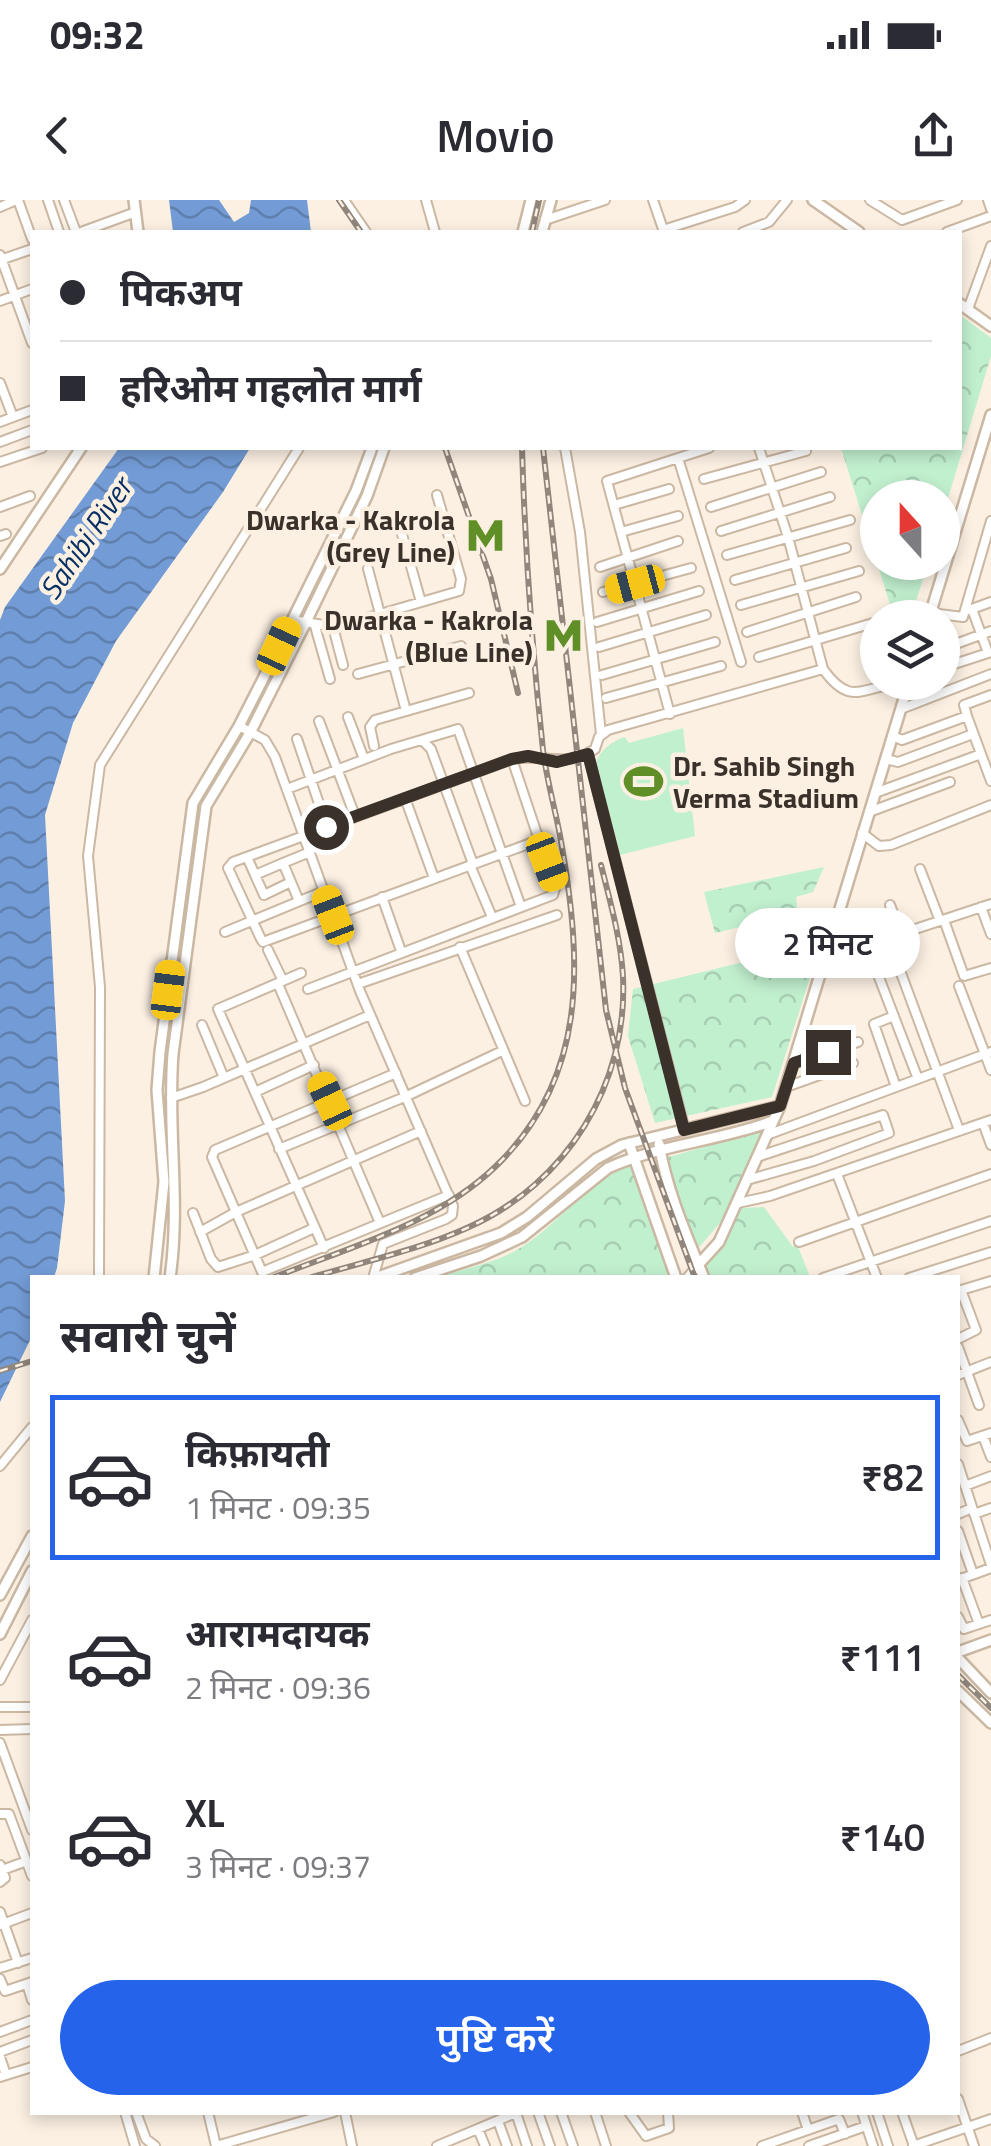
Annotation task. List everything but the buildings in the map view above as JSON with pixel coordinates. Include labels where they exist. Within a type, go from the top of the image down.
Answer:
[{"type":"street","points":[[0,207],[17,200],[30,234]]},
{"type":"street","points":[[48,200],[58,230]]},
{"type":"street","points":[[64,200],[78,230]]},
{"type":"street","points":[[134,200],[138,230]]},
{"type":"street","points":[[344,200],[365,230]]},
{"type":"street","points":[[426,200],[434,230]]},
{"type":"street","points":[[522,230],[531,200]]},
{"type":"street","points":[[542,230],[551,200]]},
{"type":"street","points":[[545,220],[605,200]]},
{"type":"street","points":[[652,200],[663,230]]},
{"type":"street","points":[[666,230],[746,200]]},
{"type":"street","points":[[748,230],[769,222],[787,200]]},
{"type":"street","points":[[813,200],[852,230]]},
{"type":"street","points":[[873,201],[902,220],[957,200]]},
{"type":"street","points":[[988,200],[991,208]]},
{"type":"street","points":[[85,230],[136,212]]},
{"type":"street","points":[[953,230],[991,216]]},
{"type":"street","points":[[991,246],[964,307],[991,326]]},
{"type":"street","points":[[30,250],[1,259],[30,338]]},
{"type":"street","points":[[0,300],[30,290]]},
{"type":"street","points":[[0,383],[12,417]]},
{"type":"street","points":[[0,422],[30,411]]},
{"type":"street","points":[[935,600],[991,415]]},
{"type":"street","points":[[30,431],[0,442],[3,461],[36,450]]},
{"type":"street","points":[[0,569],[80,450]]},
{"type":"street","points":[[99,1275],[100,987],[88,856],[100,765],[298,450]]},
{"type":"street","points":[[154,1275],[164,1182],[157,1090],[190,820],[200,787],[239,726],[356,492],[371,450]]},
{"type":"street","points":[[170,1275],[176,1182],[171,1098],[173,1054],[202,822],[211,793],[310,625],[383,450]]},
{"type":"street","points":[[538,840],[263,942],[228,868],[304,835],[512,759],[528,756],[557,762],[596,749],[602,734],[580,532],[565,450]]},
{"type":"street","points":[[670,714],[607,481],[703,450]]},
{"type":"street","points":[[760,450],[824,668],[843,691],[860,690]]},
{"type":"street","points":[[704,479],[806,451]]},
{"type":"street","points":[[678,458],[741,662]]},
{"type":"street","points":[[711,507],[821,472]]},
{"type":"street","points":[[614,505],[669,489]]},
{"type":"street","points":[[0,506],[30,496]]},
{"type":"street","points":[[292,620],[333,628],[461,588],[437,496]]},
{"type":"street","points":[[721,532],[830,498]]},
{"type":"street","points":[[621,532],[678,516]]},
{"type":"street","points":[[398,520],[421,602]]},
{"type":"street","points":[[727,555],[850,520]]},
{"type":"street","points":[[960,617],[969,610],[991,521]]},
{"type":"street","points":[[600,567],[678,541]]},
{"type":"street","points":[[735,580],[846,548]]},
{"type":"street","points":[[981,557],[991,554]]},
{"type":"street","points":[[602,592],[691,568]]},
{"type":"street","points":[[368,570],[406,711]]},
{"type":"street","points":[[741,605],[859,571]]},
{"type":"street","points":[[597,622],[699,591]]},
{"type":"street","points":[[747,632],[856,597]]},
{"type":"street","points":[[969,610],[991,602]]},
{"type":"street","points":[[960,664],[989,657],[986,633],[969,610]]},
{"type":"street","points":[[599,647],[706,615]]},
{"type":"street","points":[[310,625],[330,680]]},
{"type":"street","points":[[758,657],[860,627]]},
{"type":"street","points":[[333,628],[343,665]]},
{"type":"street","points":[[960,642],[986,633]]},
{"type":"street","points":[[602,676],[716,642]]},
{"type":"street","points":[[358,674],[461,646]]},
{"type":"street","points":[[606,698],[721,666]]},
{"type":"street","points":[[602,734],[824,668]]},
{"type":"street","points":[[901,709],[991,674]]},
{"type":"street","points":[[374,746],[372,723],[469,693]]},
{"type":"street","points":[[991,695],[964,705],[991,782]]},
{"type":"street","points":[[690,1275],[719,1242],[780,1106],[904,700]]},
{"type":"street","points":[[893,736],[902,740],[966,716]]},
{"type":"street","points":[[348,717],[364,759]]},
{"type":"street","points":[[319,720],[355,816]]},
{"type":"street","points":[[239,726],[270,748],[358,984],[454,1210],[452,1215],[383,1244],[375,1275]]},
{"type":"street","points":[[287,789],[458,729],[521,907]]},
{"type":"street","points":[[886,759],[898,762],[973,734]]},
{"type":"street","points":[[297,739],[326,827]]},
{"type":"street","points":[[422,740],[431,749],[492,918]]},
{"type":"street","points":[[588,754],[684,1130]]},
{"type":"street","points":[[875,794],[981,754]]},
{"type":"street","points":[[308,989],[556,892],[512,759]]},
{"type":"street","points":[[869,812],[950,782]]},
{"type":"street","points":[[405,798],[434,878]]},
{"type":"street","points":[[862,833],[879,846],[891,845],[991,805]]},
{"type":"street","points":[[255,874],[310,852]]},
{"type":"street","points":[[247,857],[264,894]]},
{"type":"street","points":[[283,863],[298,902]]},
{"type":"street","points":[[920,869],[964,976],[991,968]]},
{"type":"street","points":[[244,904],[290,882]]},
{"type":"street","points":[[226,932],[324,891]]},
{"type":"street","points":[[382,897],[402,952]]},
{"type":"street","points":[[829,945],[850,950],[867,946],[991,904]]},
{"type":"street","points":[[890,905],[901,934]]},
{"type":"street","points":[[981,907],[991,934]]},
{"type":"street","points":[[358,984],[557,915]]},
{"type":"street","points":[[888,938],[959,1130]]},
{"type":"street","points":[[867,946],[918,1079]]},
{"type":"street","points":[[460,947],[524,1102]]},
{"type":"street","points":[[268,950],[380,1223]]},
{"type":"street","points":[[301,973],[218,1009],[324,1248]]},
{"type":"street","points":[[959,986],[988,1053],[991,1070]]},
{"type":"street","points":[[171,1098],[370,1014]]},
{"type":"street","points":[[894,1016],[874,1024],[896,1087]]},
{"type":"street","points":[[202,1025],[224,1078]]},
{"type":"street","points":[[794,1063],[858,1042]]},
{"type":"street","points":[[279,1149],[502,1051]]},
{"type":"street","points":[[767,1135],[988,1053]]},
{"type":"street","points":[[786,1087],[854,1063]]},
{"type":"street","points":[[255,1092],[314,1065]]},
{"type":"street","points":[[396,1073],[212,1154],[236,1212],[262,1272],[449,1196]]},
{"type":"street","points":[[404,1273],[501,1233],[527,1217],[596,1160],[629,1143],[780,1106]]},
{"type":"street","points":[[748,1180],[889,1133],[882,1115],[758,1156]]},
{"type":"street","points":[[424,1275],[509,1244],[608,1168],[660,1149],[774,1121]]},
{"type":"street","points":[[738,1203],[770,1196],[987,1121],[991,1145]]},
{"type":"street","points":[[200,1232],[236,1212],[421,1131]]},
{"type":"street","points":[[658,1136],[675,1204],[703,1275]]},
{"type":"street","points":[[629,1143],[675,1275]]},
{"type":"street","points":[[836,1174],[876,1275]]},
{"type":"street","points":[[799,1242],[991,1174]]},
{"type":"street","points":[[193,1212],[211,1259],[218,1267],[314,1228]]},
{"type":"street","points":[[832,1275],[991,1221]]},
{"type":"street","points":[[918,1275],[991,1252]]},
{"type":"street","points":[[960,1290],[991,1282]]},
{"type":"street","points":[[960,1292],[976,1330],[960,1338]]},
{"type":"street","points":[[979,1405],[962,1373],[991,1363]]},
{"type":"street","points":[[960,1425],[967,1442],[987,1434],[991,1457]]},
{"type":"street","points":[[0,1466],[30,1428]]},
{"type":"street","points":[[979,1624],[960,1579],[991,1566],[987,1538],[963,1490],[991,1476]]},
{"type":"street","points":[[960,1514],[991,1508]]},
{"type":"street","points":[[0,1595],[30,1540]]},
{"type":"street","points":[[962,1559],[974,1574]]},
{"type":"street","points":[[0,1634],[30,1576]]},
{"type":"street","points":[[10,1615],[30,1621]]},
{"type":"street","points":[[960,1621],[964,1629],[991,1620]]},
{"type":"street","points":[[0,1680],[30,1626]]},
{"type":"street","points":[[960,1654],[991,1640]]},
{"type":"street","points":[[960,1657],[991,1693]]},
{"type":"street","points":[[960,1693],[991,1723]]},
{"type":"street","points":[[0,1707],[30,1707]]},
{"type":"street","points":[[0,1730],[30,1728]]},
{"type":"street","points":[[0,1743],[30,1825]]},
{"type":"street","points":[[0,1814],[10,1814],[30,1870]]},
{"type":"street","points":[[0,1882],[5,1879],[1,1868],[27,1861]]},
{"type":"street","points":[[0,1912],[18,1962]]},
{"type":"street","points":[[2,1924],[30,1914]]},
{"type":"street","points":[[0,1968],[30,1959]]},
{"type":"street","points":[[0,1980],[5,1991],[30,1983]]},
{"type":"street","points":[[0,2032],[30,2021]]},
{"type":"street","points":[[960,2050],[991,2038]]},
{"type":"street","points":[[30,2041],[0,2054],[3,2076],[30,2068]]},
{"type":"street","points":[[960,2105],[974,2146]]},
{"type":"street","points":[[126,2115],[135,2146]]},
{"type":"street","points":[[137,2115],[146,2139],[155,2146]]},
{"type":"street","points":[[209,2115],[216,2146],[324,2115]]},
{"type":"street","points":[[345,2115],[352,2146]]},
{"type":"street","points":[[437,2146],[512,2115]]},
{"type":"street","points":[[518,2115],[527,2146]]},
{"type":"street","points":[[539,2115],[550,2146]]},
{"type":"street","points":[[562,2115],[573,2146]]},
{"type":"street","points":[[596,2115],[606,2146]]},
{"type":"street","points":[[631,2115],[646,2136],[669,2128],[668,2115]]},
{"type":"street","points":[[803,2115],[808,2130]]},
{"type":"street","points":[[817,2115],[821,2125]]},
{"type":"street","points":[[863,2115],[873,2146]]},
{"type":"street","points":[[878,2115],[888,2146]]},
{"type":"street","points":[[903,2115],[914,2146],[991,2119]]},
{"type":"street","points":[[762,2146],[839,2119],[845,2134]]},
{"type":"street","points":[[498,2120],[507,2146]]},
{"type":"street","points":[[809,2146],[866,2126]]},
{"type":"street","points":[[478,2129],[485,2146]]},
{"type":"green space","points":[[962,316],[991,338],[991,356],[954,480],[860,480],[860,509],[842,450],[962,450]]},
{"type":"green space","points":[[882,580],[923,580],[916,600],[889,600]]},
{"type":"green space","name":"Dr. Sahib Singh Verma Stadium","points":[[683,728],[695,836],[616,856],[594,769],[598,758],[609,745],[625,737],[629,743]]},
{"type":"green space","points":[[824,867],[813,892],[796,897],[798,913],[715,933],[704,892]]},
{"type":"green space","points":[[821,943],[772,1097],[655,1123],[628,1036],[633,989]]},
{"type":"green space","points":[[765,1130],[729,1212],[697,1250],[665,1158]]},
{"type":"green space","points":[[632,1165],[667,1275],[446,1275],[513,1252],[615,1172]]},
{"type":"green space","points":[[764,1207],[793,1247],[795,1239],[809,1275],[707,1275],[703,1266],[725,1240],[741,1208]]},
{"type":"water","points":[[169,200],[219,200],[234,222],[249,213],[251,200],[307,200],[311,230],[173,230]]},
{"type":"water","name":"Sahibi River","points":[[118,450],[249,450],[116,641],[73,723],[45,815],[65,1201],[57,1268],[55,1275],[30,1275],[30,1340],[0,1402],[0,620],[5,607]]},
{"type":"railway","points":[[339,200],[360,230]]},
{"type":"railway","points":[[532,230],[539,200]]},
{"type":"railway","points":[[446,450],[491,579],[518,693]]},
{"type":"railway","points":[[280,1275],[390,1233],[472,1187],[525,1132],[548,1096],[562,1057],[571,1018],[573,934],[562,847],[543,750],[522,450]]},
{"type":"railway","points":[[543,450],[606,1010],[625,1088],[694,1275]]},
{"type":"railway","points":[[320,1275],[430,1242],[504,1208],[562,1157],[585,1126],[615,1055],[622,1017],[620,949],[601,865]]},
{"type":"railway","points":[[0,1371],[30,1362]]},
{"type":"railway","points":[[960,1677],[991,1708]]},
{"type":"place","name":"Dwarka - Kakrola (Grey Line)","points":[[485,536]]},
{"type":"place","name":"Dwarka - Kakrola (Blue Line)","points":[[563,636]]},
{"type":"place","name":"Dr. Sahib Singh Verma Stadium","points":[[643,782]]},
{"type":"route","points":[[326,827],[512,759],[533,756],[557,762],[588,754],[684,1130],[780,1106],[794,1063],[828,1052]]}]
